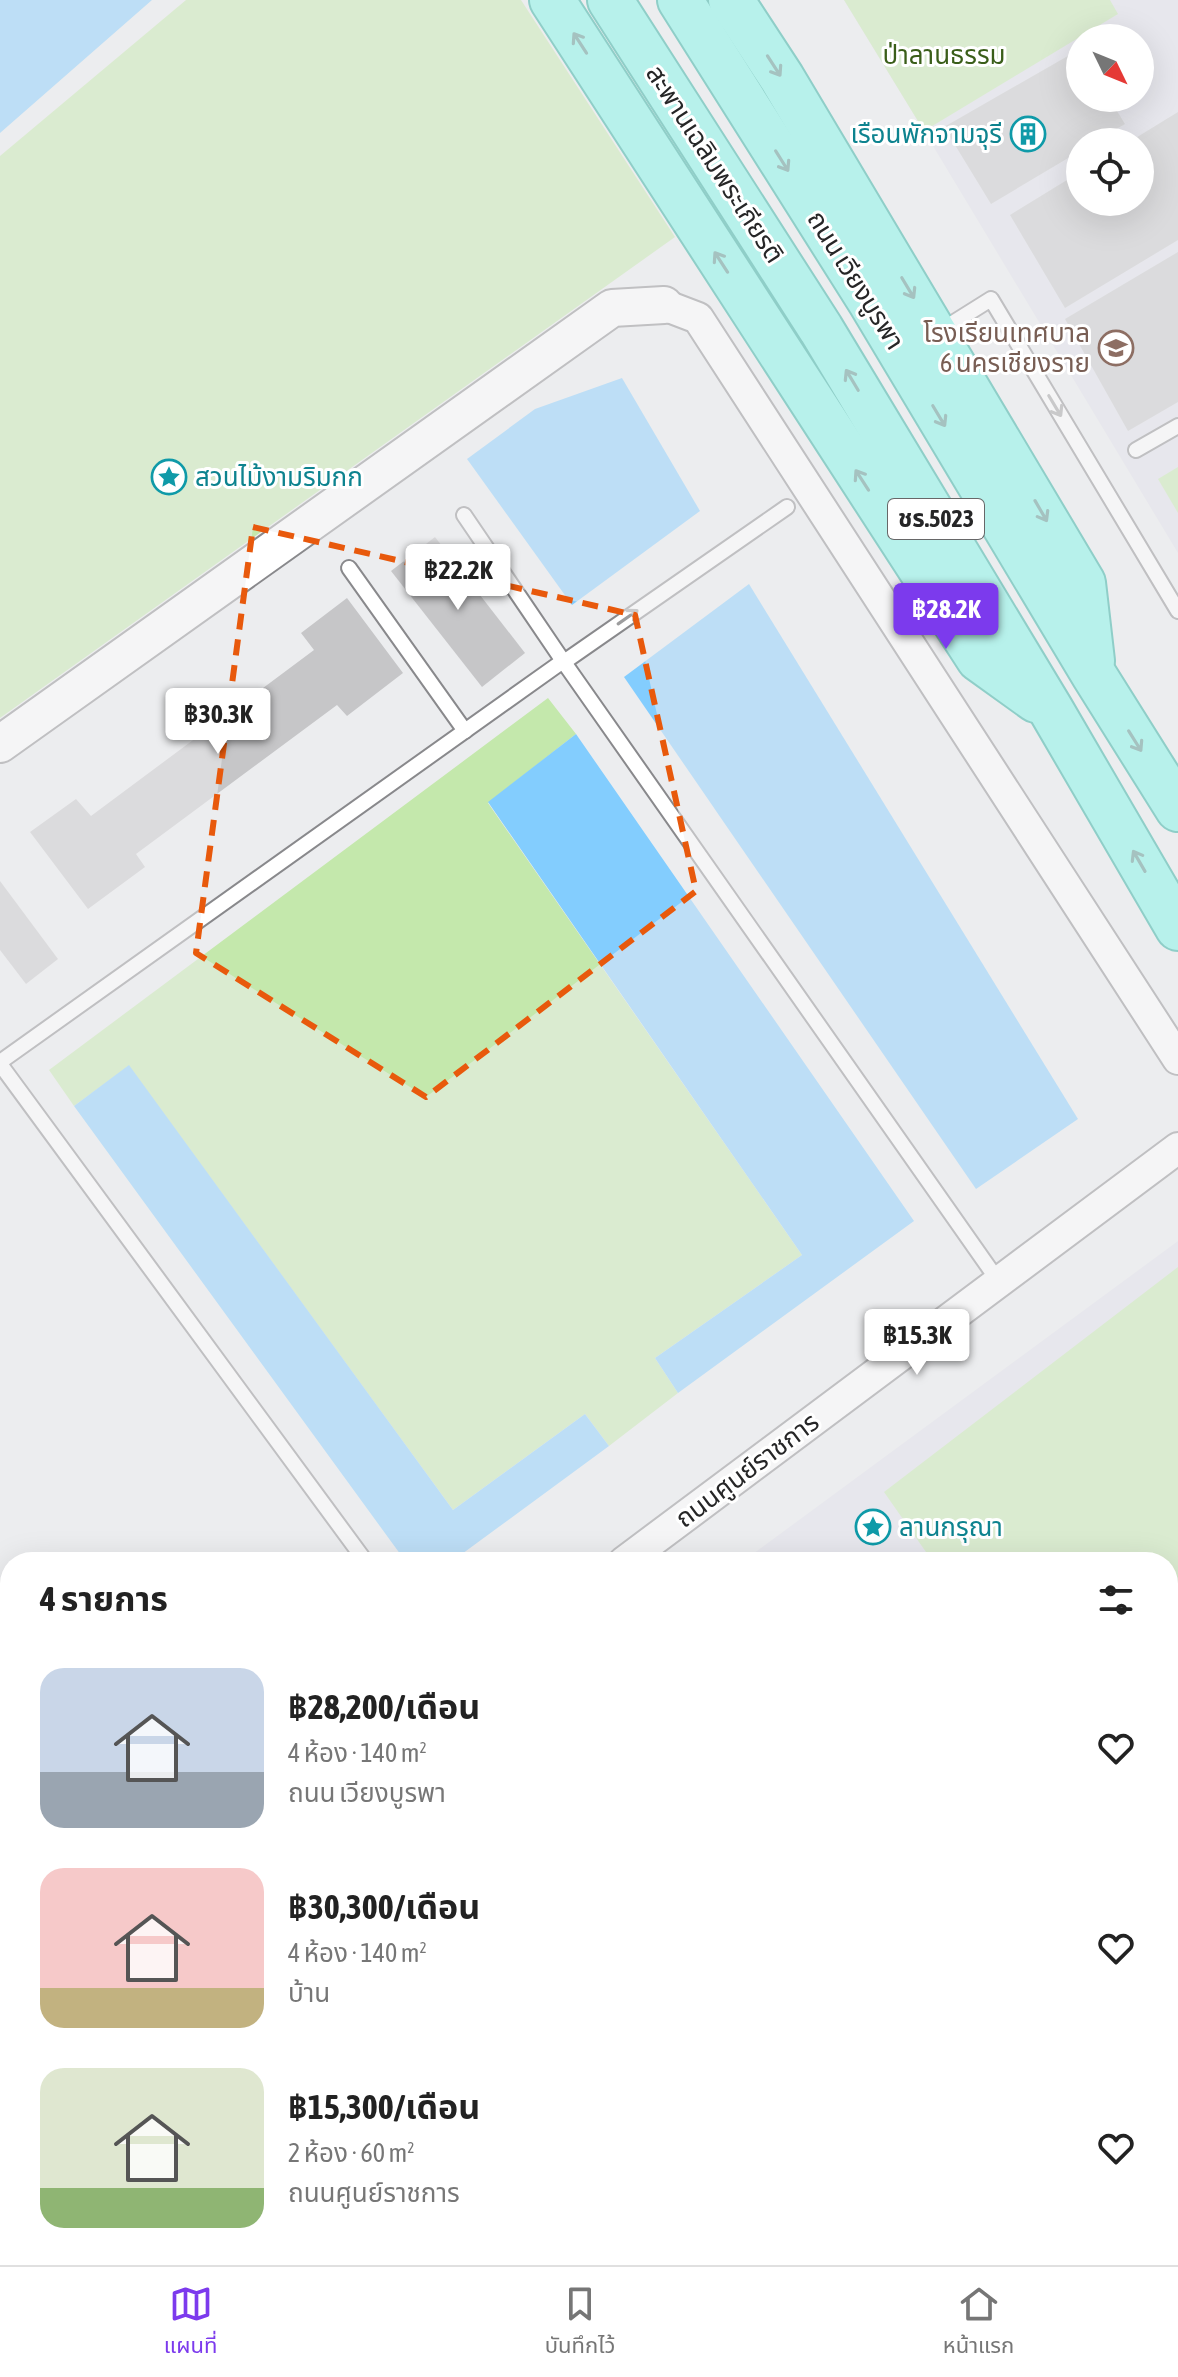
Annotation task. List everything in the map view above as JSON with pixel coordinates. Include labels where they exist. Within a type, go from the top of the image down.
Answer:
[{"type":"main road","points":[[552,0],[979,659],[1051,710]]},
{"type":"main road","name":"สะพานเฉลิมพระเกียรติ","points":[[610,0],[821,329],[1051,710]]},
{"type":"main road","name":"ถนน เวียงบูรพา","points":[[680,0],[870,301],[1178,809]]},
{"type":"main road","points":[[731,0],[782,78],[1083,583],[1094,675]]},
{"type":"main road","name":"ชร.5023","points":[[1051,710],[1178,928]]},
{"type":"street","points":[[0,744],[612,308],[664,305],[698,318],[1178,1059]]},
{"type":"street","name":"ถนนศูนย์ราชการ","points":[[637,1552],[1178,1148]]},
{"type":"lane","points":[[936,334],[991,299],[1178,611]]},
{"type":"lane","points":[[1136,450],[1178,426]]},
{"type":"lane","points":[[359,1552],[0,1063],[564,661],[787,507]]},
{"type":"lane","points":[[464,515],[999,1282]]},
{"type":"lane","points":[[349,568],[465,731]]},
{"type":"highlighted area","points":[[253,527],[635,615],[696,891],[426,1097],[196,953]]},
{"type":"shaded area","name":"โรงเรียนเทศบาล 6 นครเชียงราย","points":[[844,0],[1178,0],[1178,553],[924,131]]},
{"type":"shaded area","points":[[1178,1241],[1178,1552],[756,1552]]},
{"type":"green space","name":"สวนไม้งามริมกก","points":[[186,0],[521,0],[675,237],[0,718],[0,156]]},
{"type":"green space","name":"ป่าลานธรรม","points":[[844,0],[1110,0],[1118,14],[1101,24],[1066,24],[1066,45],[924,131]]},
{"type":"green space","points":[[1178,467],[1178,513],[1158,479]]},
{"type":"green space","points":[[548,698],[576,734],[488,803],[802,1255],[655,1358],[678,1393],[609,1446],[585,1414],[453,1510],[129,1066],[74,1106],[49,1070]]},
{"type":"green space","points":[[1178,1267],[1178,1552],[926,1552],[884,1492]]},
{"type":"water","points":[[0,0],[152,0],[0,133]]},
{"type":"water","points":[[622,378],[700,511],[572,605],[467,459],[535,409]]},
{"type":"water","points":[[749,584],[1078,1119],[976,1189],[624,677]]},
{"type":"water","points":[[576,734],[914,1221],[678,1393],[655,1358],[802,1255],[488,802]]},
{"type":"water","points":[[129,1065],[453,1510],[585,1414],[609,1446],[465,1552],[399,1552],[74,1106]]},
{"type":"building","name":"เรือนพักจามจุรี","points":[[1066,57],[1066,112],[1118,112],[1125,124],[1118,128],[1066,128],[1066,159],[991,204],[944,127]]},
{"type":"building","points":[[1178,112],[1178,240],[1065,308],[1010,215],[1066,181],[1066,216],[1154,216],[1152,128]]},
{"type":"building","points":[[1178,252],[1178,402],[1128,431],[1065,319]]},
{"type":"building","points":[[435,537],[525,653],[482,687],[391,571]]},
{"type":"building","points":[[347,598],[403,673],[347,716],[337,705],[136,854],[145,867],[88,909],[30,832],[76,799],[91,816],[314,650],[301,633]]},
{"type":"building","points":[[0,881],[58,959],[26,984],[0,950]]},
{"type":"place","name":"เรือนพักจามจุรี","points":[[1028,134]]},
{"type":"place","name":"โรงเรียนเทศบาล 6 นครเชียงราย","points":[[1116,348]]},
{"type":"place","name":"สวนไม้งามริมกก","points":[[169,477]]},
{"type":"place","name":"ลานกรุณา","points":[[873,1527]]}]
